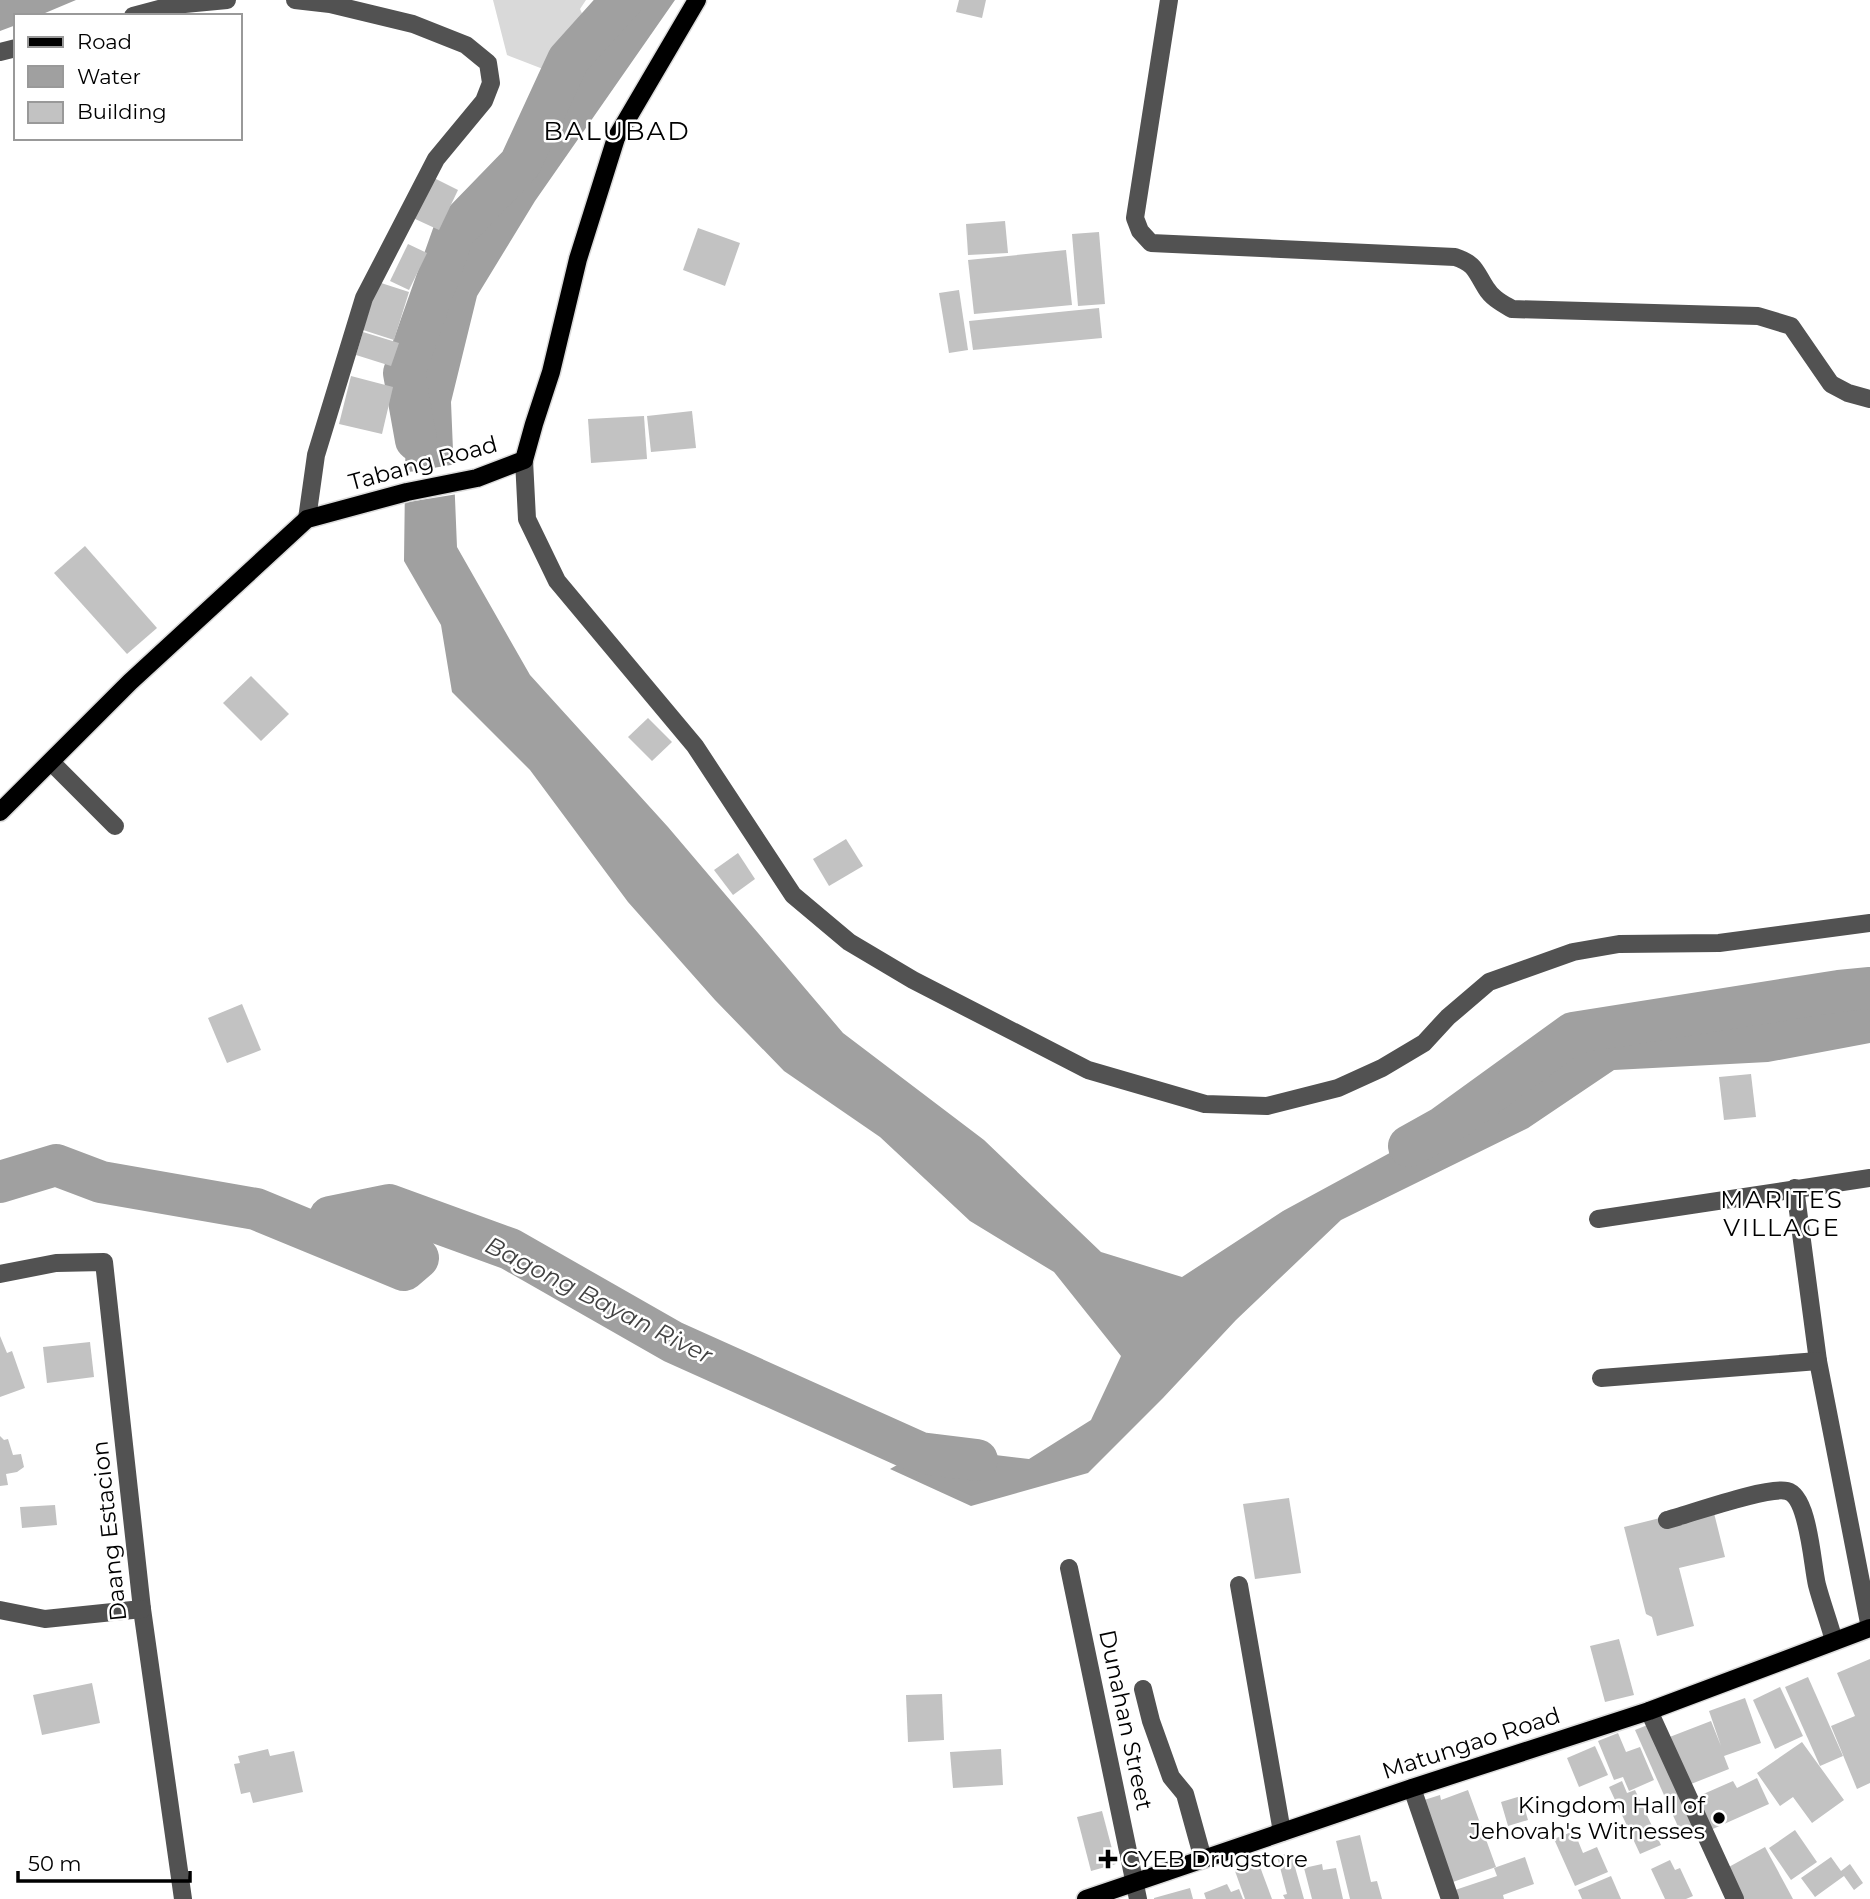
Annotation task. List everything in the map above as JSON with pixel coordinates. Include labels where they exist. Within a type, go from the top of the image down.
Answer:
[{"type":"main road","name":"Tabang Road","points":[[0,812],[130,682],[307,519],[407,492],[477,478],[524,460],[551,372],[578,259],[616,138],[697,0]]},
{"type":"main road","name":"Matungao Road","points":[[1086,1899],[1136,1891],[1203,1859],[1649,1711],[1870,1628]]},
{"type":"street","points":[[140,14],[174,5],[227,0]]},
{"type":"street","points":[[295,0],[330,4],[413,24],[466,45],[488,63],[491,83],[484,101],[436,159],[364,298],[316,455],[307,519]]},
{"type":"street","points":[[1169,0],[1135,218],[1140,231],[1151,243],[1455,257],[1468,261],[1478,271],[1486,289],[1498,301],[1512,309],[1758,316],[1791,326],[1831,384],[1870,400]]},
{"type":"street","points":[[524,460],[527,519],[557,581],[695,746],[793,895],[849,942],[902,974],[1088,1070],[1205,1104],[1267,1106],[1338,1088],[1382,1068],[1424,1043],[1448,1017],[1489,982],[1573,952],[1619,944],[1719,943],[1870,923]]},
{"type":"street","points":[[51,762],[116,826]]},
{"type":"street","points":[[1598,1219],[1870,1178]]},
{"type":"street","points":[[1795,1188],[1818,1360],[1870,1628]]},
{"type":"street","name":"Daang Estacion","points":[[0,1274],[56,1263],[104,1262],[142,1609],[183,1899]]},
{"type":"street","points":[[1601,1378],[1818,1360]]},
{"type":"street","points":[[1667,1520],[1764,1492],[1787,1491],[1796,1497],[1804,1514],[1817,1584],[1835,1641]]},
{"type":"street","name":"Dunahan Street","points":[[1069,1568],[1136,1891]]},
{"type":"street","points":[[1239,1585],[1282,1832]]},
{"type":"street","points":[[0,1610],[45,1619],[142,1609]]},
{"type":"street","points":[[1143,1689],[1171,1777],[1185,1794],[1203,1859]]},
{"type":"street","points":[[1649,1711],[1735,1899]]},
{"type":"street","points":[[1412,1788],[1450,1899]]},
{"type":"shaded area","points":[[493,0],[586,0],[580,9],[587,24],[543,69],[507,55]]},
{"type":"water","points":[[0,0],[76,0],[43,14],[14,14],[14,26],[0,31]]},
{"type":"water","points":[[624,0],[675,0],[535,201],[477,296],[451,402],[457,547],[530,675],[668,827],[843,1033],[984,1140],[1101,1252],[1182,1277],[1283,1211],[1478,1105],[1614,1019],[1712,1022],[1838,987],[1870,987],[1870,1043],[1768,1062],[1614,1070],[1528,1128],[1341,1220],[1236,1320],[1088,1473],[971,1506],[890,1469],[929,1447],[1029,1459],[1091,1420],[1121,1356],[1054,1272],[970,1221],[880,1137],[784,1071],[715,1000],[628,902],[530,770],[452,692],[441,625],[404,561],[407,327],[483,185],[603,36]]},
{"type":"pier","points":[[457,464],[458,494],[408,502],[403,473]]},
{"type":"building","points":[[959,0],[986,0],[982,18],[956,12]]},
{"type":"building","points":[[434,178],[458,190],[439,230],[413,218]]},
{"type":"building","points":[[1005,221],[1008,253],[968,255],[966,224]]},
{"type":"building","points":[[698,228],[740,243],[725,286],[683,270]]},
{"type":"building","points":[[1099,232],[1105,304],[1078,306],[1072,234]]},
{"type":"building","points":[[408,244],[427,253],[409,290],[390,281]]},
{"type":"building","points":[[1066,250],[1072,305],[974,314],[968,260]]},
{"type":"building","points":[[378,282],[409,292],[394,340],[363,330]]},
{"type":"building","points":[[959,290],[968,350],[949,353],[939,293]]},
{"type":"building","points":[[1099,308],[1102,338],[973,350],[969,321]]},
{"type":"building","points":[[363,332],[399,343],[391,366],[356,355]]},
{"type":"building","points":[[351,376],[393,387],[382,434],[339,424]]},
{"type":"building","points":[[692,411],[696,448],[651,452],[647,416]]},
{"type":"building","points":[[644,416],[647,459],[591,463],[588,419]]},
{"type":"building","points":[[85,546],[157,628],[127,654],[54,573]]},
{"type":"building","points":[[251,676],[289,714],[261,741],[223,703]]},
{"type":"building","points":[[648,718],[672,742],[652,761],[628,737]]},
{"type":"building","points":[[846,839],[863,866],[829,886],[813,859]]},
{"type":"building","points":[[738,853],[755,879],[733,895],[714,870]]},
{"type":"building","points":[[242,1004],[261,1050],[227,1063],[208,1018]]},
{"type":"building","points":[[1751,1074],[1756,1117],[1724,1120],[1719,1077]]},
{"type":"building","points":[[0,1336],[7,1353],[12,1351],[25,1388],[0,1397]]},
{"type":"building","points":[[90,1342],[94,1377],[47,1383],[43,1347]]},
{"type":"building","points":[[0,1436],[4,1440],[8,1439],[13,1455],[21,1454],[24,1467],[17,1472],[6,1474],[8,1485],[0,1486]]},
{"type":"building","points":[[1289,1498],[1301,1573],[1255,1579],[1243,1504]]},
{"type":"building","points":[[55,1505],[57,1525],[22,1528],[20,1507]]},
{"type":"building","points":[[1712,1505],[1725,1557],[1679,1568],[1694,1626],[1657,1636],[1652,1617],[1646,1614],[1624,1527]]},
{"type":"building","points":[[1619,1639],[1634,1695],[1605,1702],[1590,1646]]},
{"type":"building","points":[[1870,1659],[1870,1783],[1857,1789],[1831,1726],[1855,1716],[1837,1673]]},
{"type":"building","points":[[1808,1677],[1843,1756],[1820,1766],[1785,1687]]},
{"type":"building","points":[[92,1683],[100,1723],[42,1735],[33,1695]]},
{"type":"building","points":[[1780,1687],[1803,1736],[1775,1749],[1753,1700]]},
{"type":"building","points":[[942,1694],[944,1740],[908,1742],[906,1695]]},
{"type":"building","points":[[1745,1698],[1761,1743],[1724,1756],[1729,1769],[1686,1786],[1667,1738],[1711,1721],[1721,1746],[1709,1711]]},
{"type":"building","points":[[1650,1724],[1695,1824],[1680,1831],[1635,1730]]},
{"type":"building","points":[[1618,1733],[1626,1752],[1640,1747],[1654,1780],[1629,1791],[1623,1777],[1614,1780],[1598,1741]]},
{"type":"building","points":[[1802,1742],[1844,1800],[1812,1823],[1793,1797],[1780,1806],[1757,1773]]},
{"type":"building","points":[[1595,1746],[1608,1775],[1579,1787],[1567,1758]]},
{"type":"building","points":[[268,1749],[270,1756],[294,1751],[303,1792],[253,1803],[250,1792],[241,1794],[234,1764],[240,1763],[238,1756]]},
{"type":"building","points":[[1001,1749],[1003,1785],[953,1788],[950,1752]]},
{"type":"building","name":"Kingdom Hall of Jehovah's Witnesses","points":[[1757,1778],[1769,1804],[1706,1832],[1692,1799],[1733,1781],[1737,1788]]},
{"type":"building","points":[[1622,1781],[1627,1793],[1635,1790],[1661,1845],[1640,1854],[1609,1787]]},
{"type":"building","points":[[1468,1790],[1496,1867],[1450,1883],[1421,1801],[1440,1795],[1441,1800]]},
{"type":"building","points":[[1521,1796],[1528,1820],[1508,1826],[1501,1802]]},
{"type":"building","points":[[1102,1811],[1116,1864],[1091,1871],[1077,1817]]},
{"type":"building","points":[[1795,1830],[1817,1862],[1791,1880],[1769,1848]]},
{"type":"building","points":[[1574,1831],[1583,1853],[1597,1847],[1608,1872],[1575,1886],[1554,1839]]},
{"type":"building","points":[[1360,1835],[1371,1882],[1377,1881],[1382,1899],[1350,1899],[1336,1841]]},
{"type":"building","points":[[1765,1847],[1793,1899],[1743,1899],[1727,1868]]},
{"type":"building","points":[[1291,1853],[1304,1899],[1285,1899],[1283,1895],[1287,1894],[1277,1856]]},
{"type":"building","points":[[1525,1857],[1534,1884],[1503,1895],[1504,1899],[1458,1899],[1455,1890],[1497,1876],[1494,1868]]},
{"type":"building","points":[[1831,1857],[1841,1871],[1850,1864],[1863,1883],[1854,1890],[1844,1876],[1815,1897],[1801,1878]]},
{"type":"building","points":[[1670,1860],[1675,1870],[1680,1868],[1693,1896],[1686,1899],[1665,1899],[1651,1869]]},
{"type":"building","points":[[1259,1864],[1272,1899],[1245,1899],[1235,1871]]},
{"type":"building","points":[[1322,1864],[1323,1870],[1336,1868],[1343,1899],[1312,1899],[1304,1868]]},
{"type":"building","points":[[1611,1876],[1621,1899],[1582,1899],[1578,1890]]},
{"type":"building","points":[[1227,1884],[1231,1892],[1239,1889],[1243,1899],[1206,1899],[1204,1893]]},
{"type":"building","points":[[1190,1888],[1193,1899],[1154,1899],[1154,1898]]},
{"type":"waterway","points":[[416,440],[404,373],[454,232],[520,164],[568,60],[622,0]]},
{"type":"waterway","points":[[1409,1146],[1443,1127],[1573,1033],[1870,988]]},
{"type":"waterway","name":"Bagong Bayan River","points":[[0,1182],[56,1165],[101,1182],[256,1209],[404,1270],[418,1258],[330,1217],[389,1205],[510,1249],[673,1342],[920,1453],[977,1460]]},
{"type":"place","name":"Kingdom Hall of Jehovah's Witnesses","points":[[1719,1818]]},
{"type":"place","name":"CYEB Drugstore","points":[[1108,1859]]},
{"type":"district","name":"BALUBAD","points":[[617,131]]},
{"type":"district","name":"MARITES VILLAGE","points":[[1782,1213]]}]
